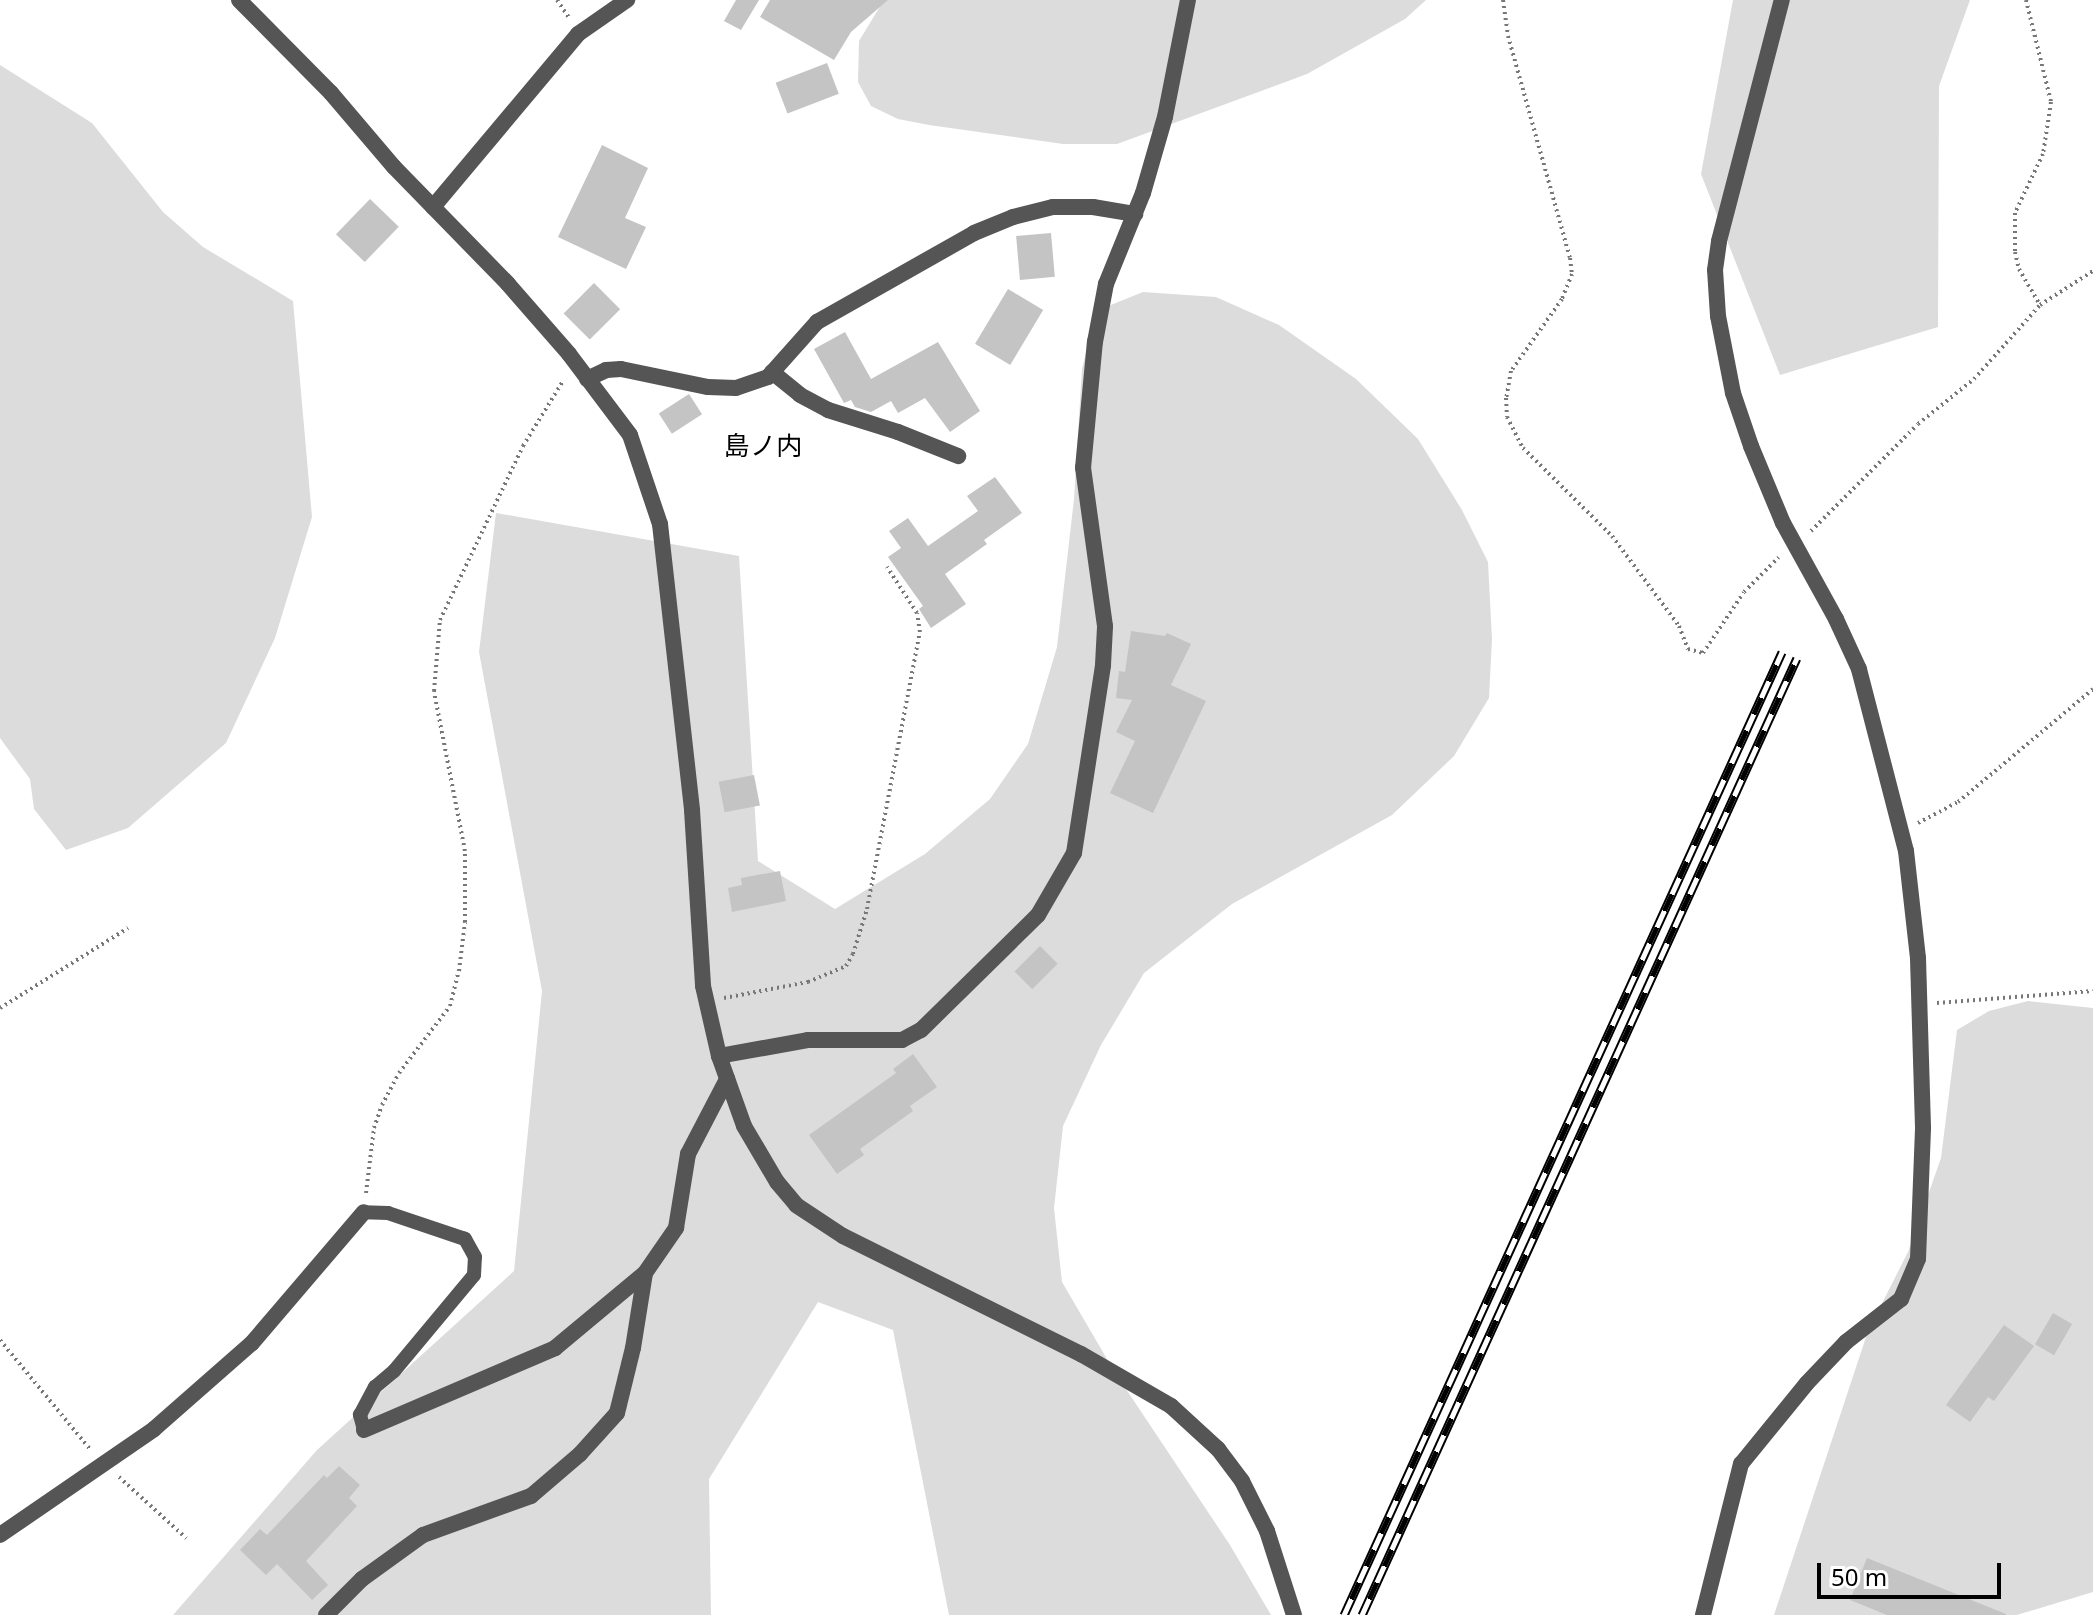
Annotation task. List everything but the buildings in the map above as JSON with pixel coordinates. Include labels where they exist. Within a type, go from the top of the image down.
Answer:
[{"type":"street","points":[[239,0],[331,93],[433,207],[508,284],[630,435],[660,524],[684,718],[706,1001],[727,1079],[744,1126],[761,1156],[796,1205],[872,1251],[1081,1354],[1171,1406],[1205,1435],[1242,1481],[1255,1503],[1294,1615]]},
{"type":"street","points":[[433,207],[578,34],[627,0]]},
{"type":"street","points":[[719,1056],[808,1040],[902,1040],[921,1030],[1038,915],[1074,853],[1103,665],[1105,626],[1083,468],[1087,413],[1106,284],[1135,214],[1165,117],[1188,0]]},
{"type":"street","points":[[1703,1615],[1741,1464],[1807,1383],[1846,1342],[1901,1299],[1918,1259],[1923,1127],[1918,958],[1901,830],[1859,669],[1836,619],[1794,543],[1756,459],[1733,393],[1718,316],[1715,270],[1719,241],[1782,0]]},
{"type":"street","points":[[582,372],[621,369],[708,387],[736,388],[772,372],[817,322],[974,233],[1013,217],[1053,207],[1093,207],[1135,214]]},
{"type":"street","points":[[772,372],[800,395],[828,410],[898,432],[958,456]]},
{"type":"street","points":[[364,1430],[555,1348],[645,1273],[676,1228],[688,1154],[727,1079]]},
{"type":"street","points":[[0,1535],[154,1429],[252,1343],[364,1212]]},
{"type":"street","points":[[326,1615],[362,1579],[423,1535],[531,1496],[580,1454],[617,1413],[633,1348],[645,1273]]},
{"type":"lane","points":[[364,1212],[388,1213],[465,1239],[475,1257],[474,1275],[394,1371],[375,1387],[360,1415],[364,1430]]},
{"type":"path","points":[[1503,0],[1508,36],[1572,274],[1562,299],[1511,371],[1506,398],[1507,417],[1523,448],[1612,536],[1679,626],[1688,649],[1703,653],[1744,592],[1794,543],[1809,533],[1918,424],[1974,379],[2040,305],[2093,271]]},
{"type":"path","points":[[2026,0],[2051,102],[2043,154],[2015,213],[2015,252],[2019,269],[2040,305]]},
{"type":"path","points":[[364,1212],[374,1128],[382,1105],[399,1073],[450,1006],[459,971],[465,922],[465,851],[434,691],[440,620],[523,446],[568,374],[582,372]]},
{"type":"path","points":[[706,1001],[808,982],[846,966],[853,954],[867,909],[920,632],[917,613],[887,567]]},
{"type":"path","points":[[1901,830],[1936,816],[1958,802],[2093,689]]},
{"type":"path","points":[[0,1008],[128,928]]},
{"type":"path","points":[[1919,1005],[2093,991]]},
{"type":"path","points":[[0,1340],[92,1450]]},
{"type":"path","points":[[112,1471],[186,1538]]},
{"type":"shaded area","points":[[884,0],[1426,0],[1405,19],[1307,74],[1117,144],[1063,144],[898,119],[871,106],[858,82],[859,41]]},
{"type":"shaded area","points":[[1733,0],[1970,0],[1939,86],[1938,327],[1780,375],[1701,174]]},
{"type":"shaded area","points":[[0,65],[92,123],[163,212],[203,247],[293,301],[312,517],[275,638],[226,743],[128,828],[66,850],[34,809],[30,779],[0,738]]},
{"type":"shaded area","points":[[1143,292],[1216,297],[1279,325],[1356,379],[1418,439],[1462,510],[1488,562],[1492,639],[1489,698],[1454,756],[1392,815],[1232,904],[1144,973],[1101,1045],[1063,1126],[1054,1208],[1062,1282],[1114,1371],[1230,1545],[1271,1615],[949,1615],[893,1330],[818,1302],[709,1479],[711,1615],[173,1615],[317,1450],[514,1271],[542,991],[479,652],[496,513],[739,556],[758,861],[835,909],[925,854],[990,799],[1028,744],[1057,647],[1074,499],[1082,369],[1096,311]]},
{"type":"shaded area","points":[[2028,1001],[2093,1008],[2093,1592],[2017,1615],[1774,1615],[1868,1331],[1908,1252],[1941,1158],[1957,1030],[1989,1011]]},
{"type":"railway","points":[[1344,1615],[1782,652]]},
{"type":"railway","points":[[1362,1615],[1797,658]]},
{"type":"district","name":"島ノ内","points":[[763,446]]}]
